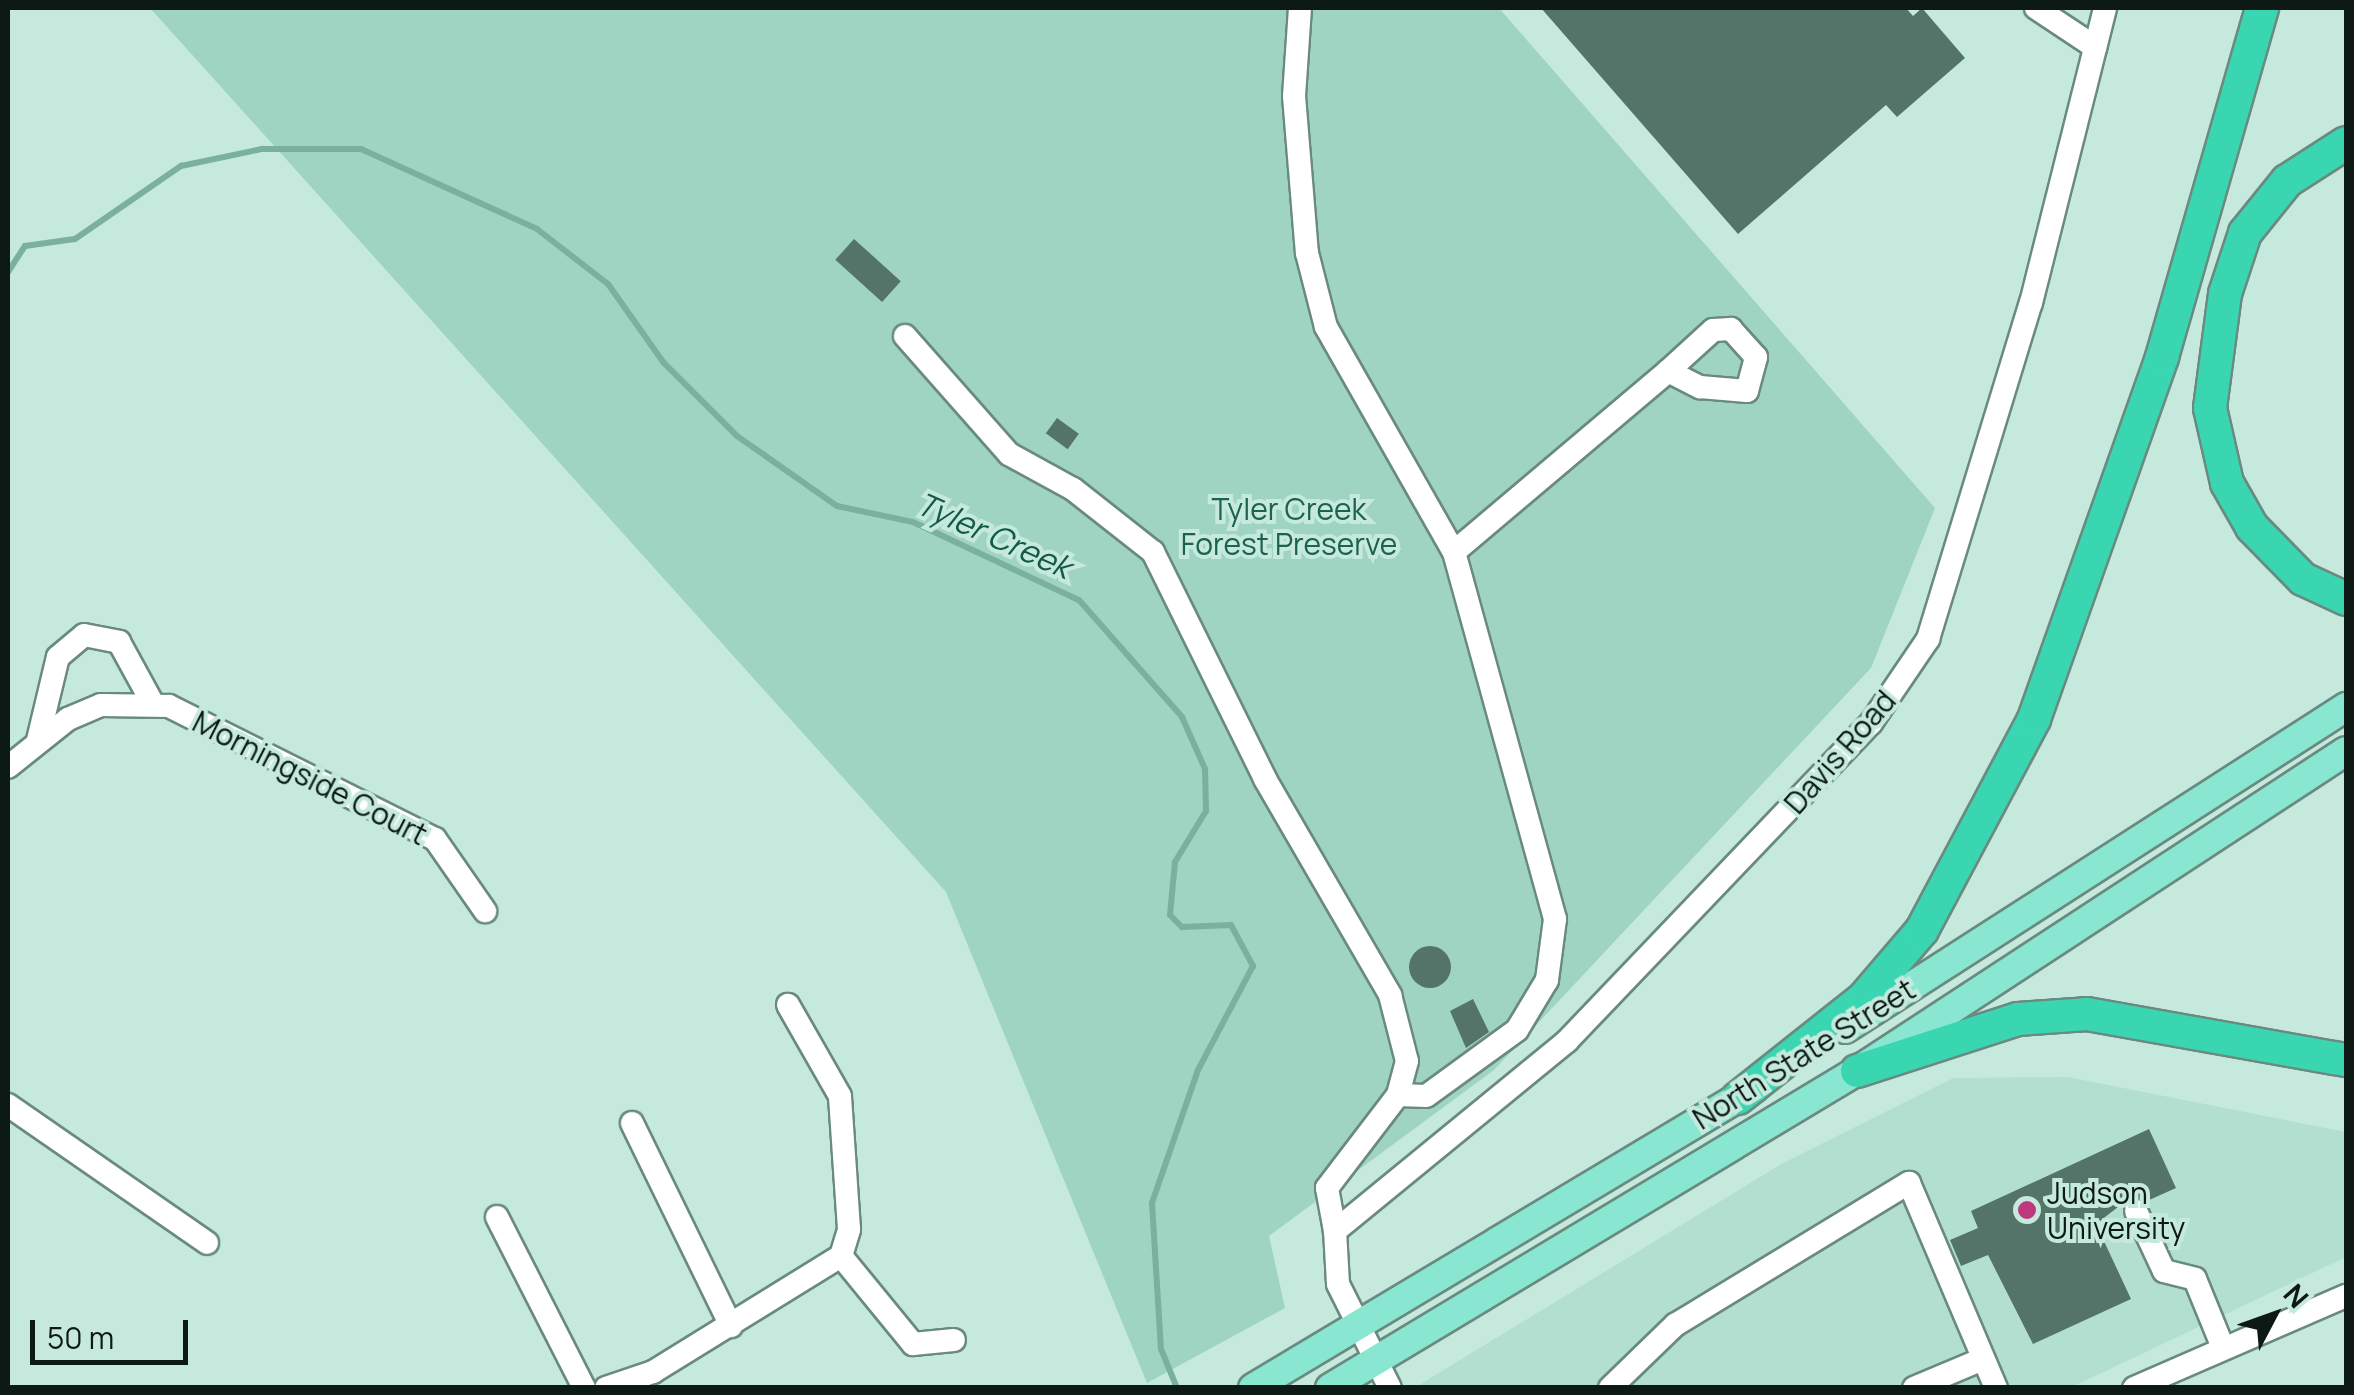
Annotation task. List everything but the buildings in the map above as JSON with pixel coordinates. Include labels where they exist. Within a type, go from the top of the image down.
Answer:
[{"type":"highway","points":[[1738,1098],[1864,998],[1922,930],[2034,719],[2162,358],[2262,8]]},
{"type":"highway","points":[[2346,142],[2286,181],[2245,233],[2225,294],[2210,408],[2226,483],[2252,527],[2303,578],[2346,599]]},
{"type":"highway","points":[[1857,1071],[2018,1019],[2087,1014],[2346,1060]]},
{"type":"main road","name":"North State Street","points":[[1253,1388],[1738,1098],[2346,707]]},
{"type":"main road","name":"North State Street","points":[[1330,1388],[1857,1071],[2346,751]]},
{"type":"street","points":[[1300,8],[1294,96],[1307,253],[1326,327],[1454,552],[1541,851],[1552,956],[1517,1030],[1426,1096],[1398,1095]]},
{"type":"street","name":"Davis Road","points":[[1335,1231],[1567,1042],[1871,723],[1912,668],[1942,602],[2025,322],[2105,8]]},
{"type":"street","points":[[2043,10],[2095,47]]},
{"type":"street","points":[[905,336],[1009,454],[1073,490],[1153,552],[1265,779],[1390,995],[1406,1031],[1398,1095],[1327,1188],[1335,1231],[1333,1264],[1374,1362],[1390,1388]]},
{"type":"street","points":[[1454,552],[1668,370]]},
{"type":"street","points":[[8,767],[38,740],[58,657],[84,635],[119,642],[152,704]]},
{"type":"street","name":"Morningside Court","points":[[38,740],[101,705],[152,704],[436,839],[485,911]]},
{"type":"street","points":[[606,1388],[653,1372],[841,1256],[848,1229],[840,1096],[788,1006]]},
{"type":"street","points":[[8,1105],[207,1244]]},
{"type":"street","points":[[632,1122],[732,1326]]},
{"type":"street","points":[[1610,1388],[1676,1325],[1909,1183],[1996,1388]]},
{"type":"street","points":[[2136,1211],[2164,1271],[2195,1279],[2222,1345]]},
{"type":"street","points":[[498,1217],[584,1388]]},
{"type":"street","points":[[841,1256],[913,1344],[954,1340]]},
{"type":"street","points":[[2134,1388],[2222,1345],[2346,1296]]},
{"type":"street","points":[[1914,1388],[1984,1359]]},
{"type":"shaded area","name":"Judson University","points":[[2068,1077],[2346,1132],[2346,1257],[2072,1387],[1414,1388],[1783,1163],[1953,1078]]},
{"type":"green space","name":"Tyler Creek Forest Preserve","points":[[150,8],[1499,8],[1935,508],[1871,668],[1494,1070],[1269,1236],[1285,1308],[1147,1383],[946,892]]},
{"type":"waterway","name":"Tyler Creek","points":[[8,272],[25,246],[75,239],[181,166],[262,149],[361,149],[537,229],[608,284],[664,363],[737,436],[837,506],[913,522],[1079,600],[1182,717],[1205,769],[1206,811],[1175,862],[1170,915],[1182,927],[1231,925],[1253,966],[1198,1070],[1152,1203],[1161,1349],[1177,1388]]},
{"type":"place","name":"Judson University","points":[[2027,1210]]}]
